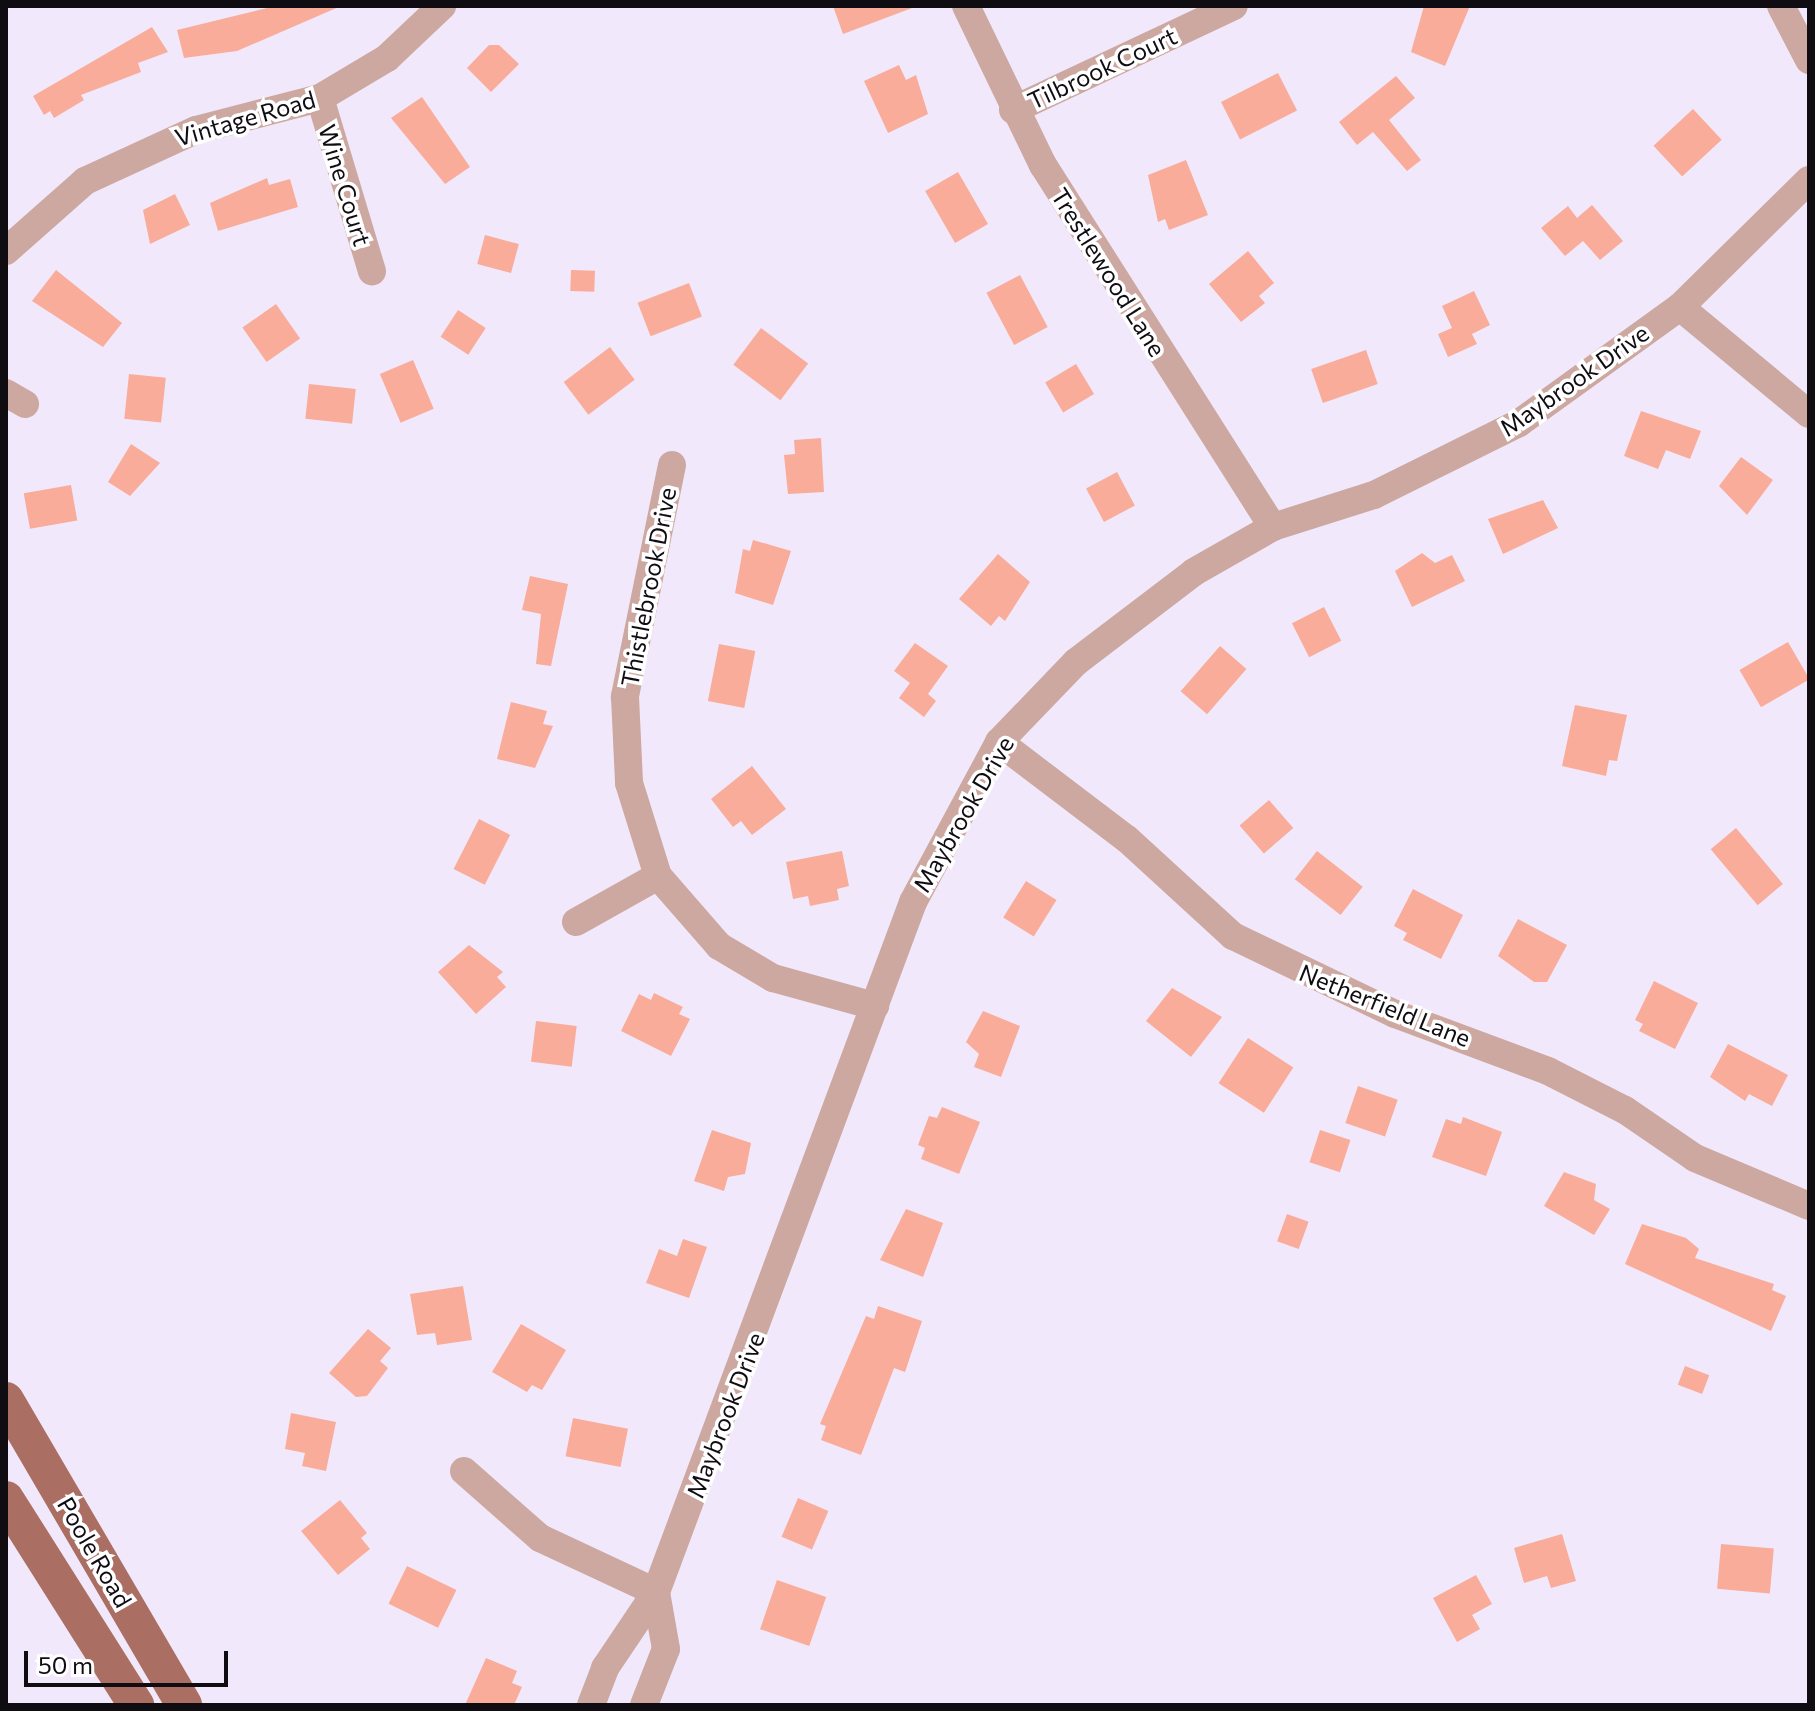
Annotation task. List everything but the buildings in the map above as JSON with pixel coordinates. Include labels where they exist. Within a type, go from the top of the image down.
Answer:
[{"type":"main road","name":"Poole Road","points":[[6,1400],[184,1705]]},
{"type":"main road","name":"Poole Road","points":[[6,1499],[136,1705]]},
{"type":"street","name":"Vintage Road","points":[[6,251],[85,181],[160,143],[320,98],[387,58],[442,6]]},
{"type":"street","name":"Trestlewood Lane","points":[[966,6],[1013,110],[1129,307],[1273,527]]},
{"type":"street","name":"Tilbrook Court","points":[[1013,110],[1234,6]]},
{"type":"street","points":[[1781,6],[1809,60]]},
{"type":"street","name":"Wine Court","points":[[320,98],[372,271]]},
{"type":"street","name":"Maybrook Drive","points":[[591,1705],[605,1668],[656,1592],[913,902],[999,742],[1076,662],[1194,572],[1273,527],[1374,495],[1519,423],[1680,307],[1809,180]]},
{"type":"street","points":[[1680,307],[1809,414]]},
{"type":"street","name":"Thistlebrook Drive","points":[[672,465],[625,697],[629,783],[658,876],[719,946],[773,978],[875,1006]]},
{"type":"street","name":"Netherfield Lane","points":[[999,742],[1127,839],[1233,936],[1395,1014],[1548,1071],[1625,1110],[1695,1158],[1809,1206]]},
{"type":"street","points":[[576,922],[658,876]]},
{"type":"street","points":[[464,1471],[540,1538],[656,1592],[666,1649],[644,1705]]}]
